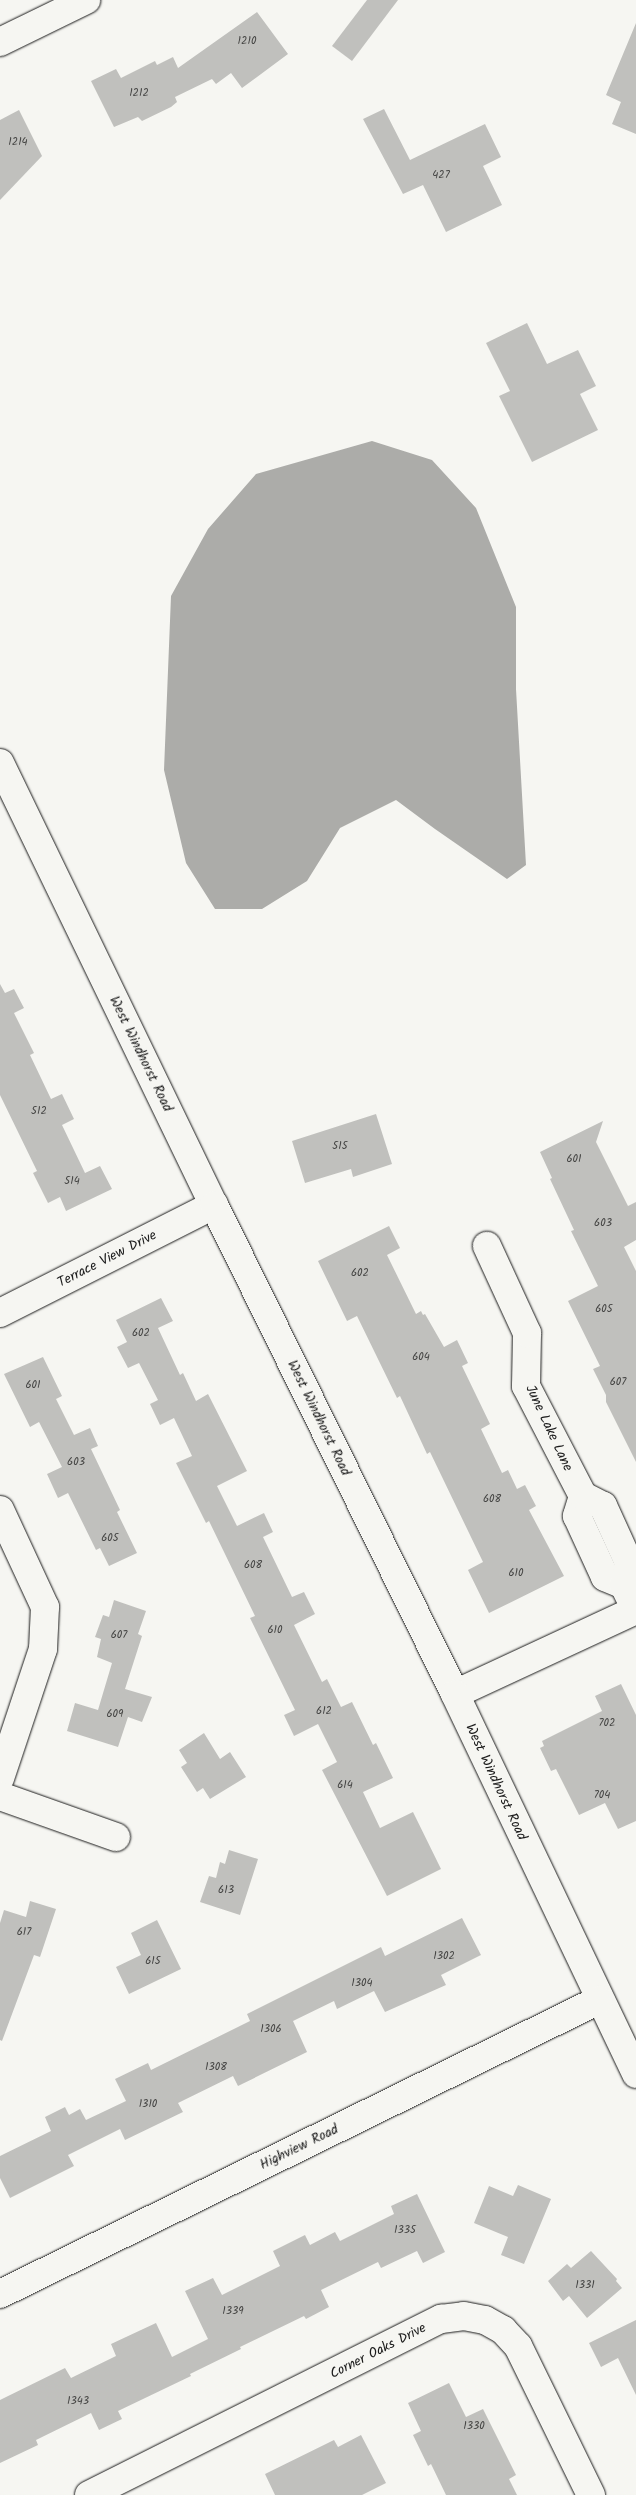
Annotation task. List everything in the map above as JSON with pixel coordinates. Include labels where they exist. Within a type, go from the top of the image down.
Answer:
[{"type":"street","points":[[0,42],[86,0]]},
{"type":"street","name":"West Windhorst Road","points":[[0,763],[214,1205],[455,1694],[599,2000],[636,2074]]},
{"type":"street","name":"Terrace View Drive","points":[[0,1313],[214,1205]]},
{"type":"street","name":"June Lake Lane","points":[[455,1694],[636,1610],[624,1585],[605,1577],[577,1516],[583,1496],[526,1386],[527,1333],[486,1246]]},
{"type":"street","points":[[0,1510],[45,1607],[43,1649],[0,1778]]},
{"type":"street","points":[[0,1796],[116,1837]]},
{"type":"street","name":"Highview Road","points":[[0,2294],[599,2000]]},
{"type":"street","name":"Corner Oaks Drive","points":[[89,2495],[440,2319],[464,2316],[485,2320],[503,2330],[518,2346],[591,2495]]},
{"type":"shaded area","points":[[372,441],[432,460],[476,508],[516,607],[516,689],[526,865],[507,879],[396,800],[340,828],[307,881],[262,909],[215,909],[186,863],[164,770],[171,596],[208,529],[256,474]]},
{"type":"building","points":[[367,0],[398,0],[352,61],[332,46]]},
{"type":"building","points":[[257,12],[288,54],[242,88],[231,73],[216,84],[212,79],[175,97],[177,102],[171,107],[142,121],[138,117],[114,127],[91,81],[116,69],[121,78],[155,61],[157,65],[173,57],[178,68]]},
{"type":"building","points":[[636,23],[636,134],[612,124],[621,102],[606,95]]},
{"type":"building","points":[[384,109],[410,160],[485,124],[501,157],[483,166],[502,205],[446,232],[423,185],[403,194],[363,119]]},
{"type":"building","points":[[19,110],[42,156],[0,200],[0,120]]},
{"type":"building","points":[[527,323],[547,364],[578,350],[596,386],[580,394],[598,430],[532,462],[499,396],[510,391],[486,343]]},
{"type":"building","points":[[0,984],[5,993],[14,989],[24,1008],[14,1013],[34,1053],[30,1055],[51,1099],[62,1094],[74,1119],[62,1125],[85,1173],[100,1166],[112,1189],[66,1211],[60,1197],[48,1203],[33,1173],[37,1171],[0,1095]]},
{"type":"building","points":[[376,1114],[392,1164],[353,1177],[351,1169],[305,1183],[292,1141]]},
{"type":"building","points":[[603,1121],[596,1142],[628,1206],[636,1202],[636,1240],[624,1247],[636,1271],[636,1462],[606,1402],[606,1395],[593,1369],[600,1366],[568,1301],[598,1286],[571,1231],[574,1230],[550,1179],[552,1178],[540,1152]]},
{"type":"building","points":[[389,1226],[400,1248],[387,1255],[416,1314],[421,1311],[423,1315],[425,1314],[444,1347],[457,1340],[468,1363],[462,1366],[490,1424],[481,1429],[502,1473],[508,1470],[517,1489],[525,1485],[536,1506],[529,1510],[564,1576],[489,1613],[468,1570],[483,1562],[430,1452],[427,1454],[400,1396],[397,1398],[357,1316],[347,1321],[318,1261]]},
{"type":"building","points":[[161,1298],[173,1321],[158,1328],[180,1375],[183,1373],[196,1401],[208,1394],[247,1471],[217,1486],[237,1526],[264,1513],[273,1532],[263,1537],[292,1597],[304,1592],[315,1614],[294,1625],[322,1682],[327,1679],[341,1707],[352,1702],[373,1745],[376,1743],[393,1778],[363,1792],[380,1828],[413,1812],[441,1869],[387,1896],[322,1770],[337,1762],[318,1724],[294,1736],[284,1715],[295,1710],[250,1618],[255,1616],[209,1521],[206,1523],[176,1463],[192,1456],[174,1418],[160,1425],[150,1404],[158,1400],[139,1363],[128,1368],[117,1347],[127,1342],[116,1320]]},
{"type":"building","points":[[43,1357],[62,1396],[56,1399],[74,1435],[90,1428],[98,1446],[91,1449],[120,1510],[117,1512],[137,1553],[109,1566],[100,1548],[96,1550],[68,1493],[58,1498],[47,1474],[62,1467],[39,1422],[30,1427],[4,1374]]},
{"type":"building","points":[[114,1600],[146,1611],[138,1634],[142,1636],[125,1689],[152,1697],[142,1722],[128,1717],[118,1747],[67,1731],[75,1703],[98,1710],[112,1663],[97,1657],[101,1639],[95,1637],[103,1615],[109,1617]]},
{"type":"building","points":[[621,1684],[636,1715],[636,1821],[618,1829],[605,1803],[579,1815],[556,1769],[551,1771],[540,1748],[544,1746],[542,1741],[602,1711],[595,1696]]},
{"type":"building","points":[[204,1733],[220,1759],[230,1752],[246,1777],[210,1799],[203,1788],[197,1792],[181,1767],[187,1763],[179,1750]]},
{"type":"building","points":[[229,1850],[258,1859],[240,1915],[200,1902],[209,1876],[216,1878],[220,1862],[225,1864]]},
{"type":"building","points":[[30,1901],[56,1909],[40,1957],[34,1955],[2,2041],[0,2040],[0,1923],[4,1910],[26,1917]]},
{"type":"building","points":[[462,1918],[481,1955],[441,1975],[446,1985],[385,2012],[374,1991],[337,2009],[334,2001],[293,2021],[307,2052],[238,2086],[233,2076],[178,2103],[183,2112],[125,2140],[120,2129],[68,2155],[74,2166],[10,2198],[0,2178],[0,2156],[51,2131],[45,2117],[65,2107],[69,2115],[80,2109],[86,2120],[126,2101],[115,2079],[148,2063],[151,2070],[250,2021],[247,2014],[381,1947],[385,1956]]},
{"type":"building","points":[[157,1920],[181,1969],[129,1994],[116,1967],[141,1955],[131,1933]]},
{"type":"building","points":[[518,2185],[551,2199],[524,2264],[501,2255],[508,2237],[474,2223],[489,2186],[513,2196]]},
{"type":"building","points":[[417,2194],[445,2252],[423,2263],[417,2251],[381,2268],[378,2262],[321,2290],[329,2307],[306,2319],[304,2316],[240,2347],[241,2349],[190,2374],[191,2376],[118,2411],[122,2419],[99,2430],[91,2413],[36,2440],[38,2445],[0,2463],[0,2400],[65,2368],[71,2378],[116,2356],[111,2344],[156,2323],[172,2357],[208,2339],[185,2291],[213,2278],[222,2295],[280,2266],[273,2251],[305,2235],[310,2245],[335,2232],[340,2241],[394,2214],[391,2206]]},
{"type":"building","points":[[591,2251],[617,2279],[616,2281],[622,2288],[587,2318],[569,2296],[563,2301],[548,2281],[567,2264],[571,2268]]},
{"type":"building","points":[[636,2320],[636,2395],[618,2358],[601,2367],[589,2343]]},
{"type":"building","points":[[449,2383],[466,2417],[483,2409],[516,2475],[509,2479],[517,2495],[446,2495],[431,2464],[428,2466],[413,2435],[421,2431],[408,2403]]},
{"type":"building","points":[[361,2435],[386,2483],[362,2495],[275,2495],[265,2474],[334,2440],[338,2447]]}]
